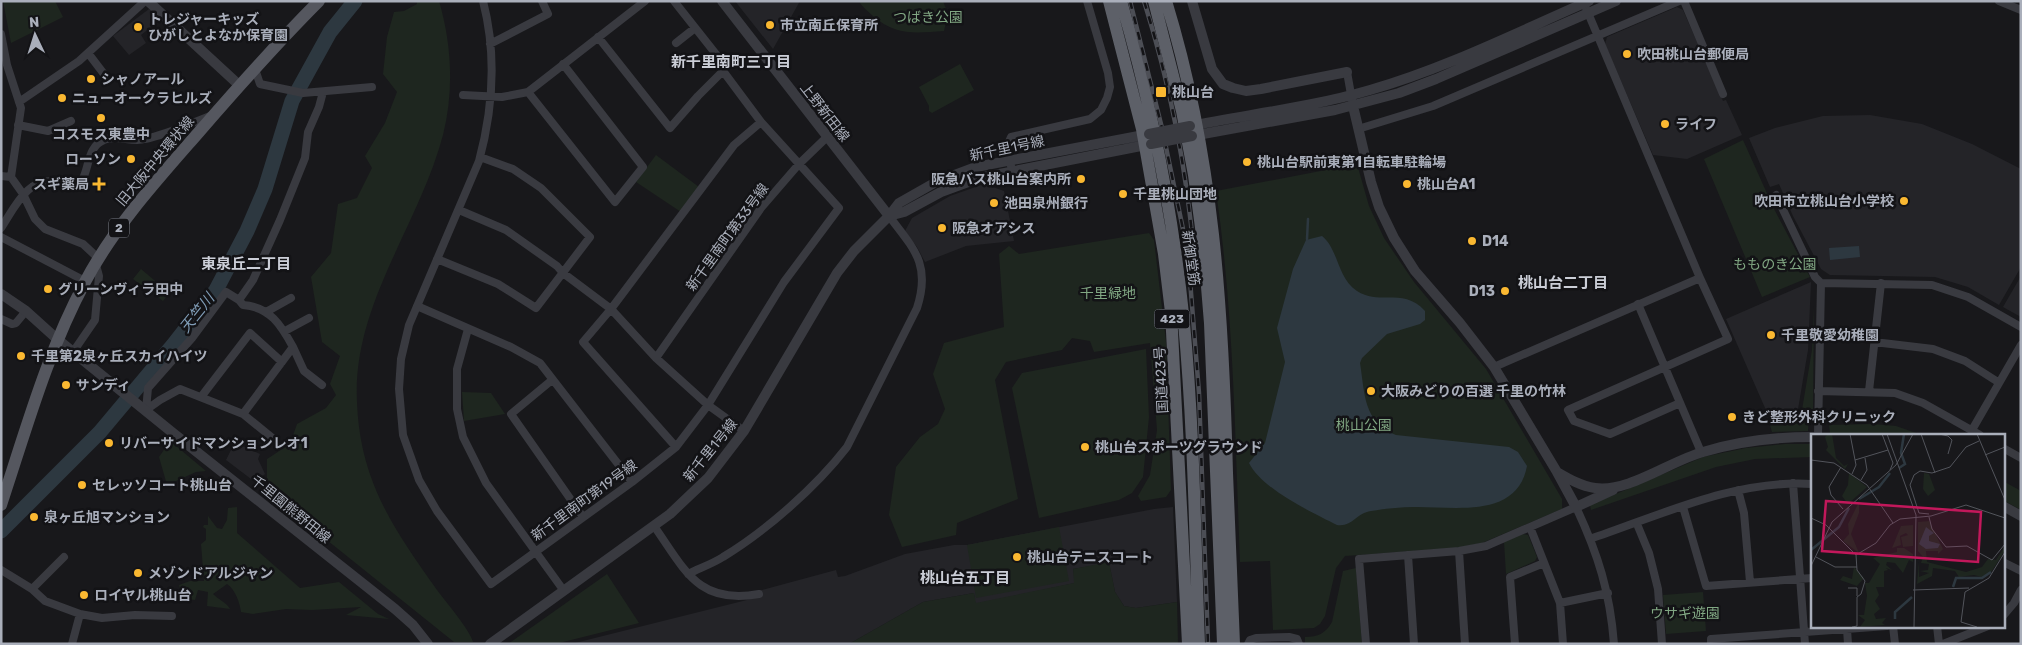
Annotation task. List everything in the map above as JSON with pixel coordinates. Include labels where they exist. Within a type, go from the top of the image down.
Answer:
[{"type":"highway","name":"国道423号","points":[[1109,1],[1147,140],[1164,254],[1171,312],[1188,644]]},
{"type":"highway","name":"新御堂筋","points":[[1121,1],[1146,95],[1161,165],[1176,256],[1189,386],[1198,644]]},
{"type":"highway","name":"新御堂筋","points":[[1154,1],[1182,111],[1194,175],[1204,250],[1210,323],[1224,644]]},
{"type":"highway","points":[[1166,1],[1182,60],[1194,130],[1210,204],[1219,284],[1234,644]]},
{"type":"highway","points":[[1224,644],[1231,569]]},
{"type":"highway","points":[[1185,572],[1198,644]]},
{"type":"main road","name":"旧大阪中央環状線","points":[[1,505],[38,390],[57,339],[85,281],[146,193],[239,85],[319,1]]},
{"type":"street","points":[[19,102],[67,70],[147,1],[239,85]]},
{"type":"street","name":"新千里南町第19号線","points":[[483,1],[490,44],[491,97],[480,157],[405,339],[400,364],[399,389],[403,435],[419,480],[437,511],[491,584],[632,482],[676,447],[708,405],[784,282],[839,208],[761,122],[723,71],[722,63],[674,1]]},
{"type":"street","points":[[490,44],[548,14],[542,1]]},
{"type":"street","points":[[463,95],[502,97],[528,92],[645,1]]},
{"type":"street","name":"上野新田線","points":[[722,1],[889,216]]},
{"type":"street","points":[[1010,165],[1007,146],[1011,138],[1090,120],[1101,110],[1107,98],[1110,87],[1108,73],[1087,1]]},
{"type":"street","points":[[1192,1],[1212,69],[1224,84],[1246,91],[1347,72],[1358,130],[1379,207],[1394,238],[1415,271],[1494,366],[1576,507],[1603,573],[1608,594],[1614,644]]},
{"type":"street","name":"新千里1号線","points":[[490,644],[654,526],[687,499],[708,478],[744,432],[837,273],[854,251],[889,216],[904,212],[940,192],[1010,165],[1352,101],[1586,5],[1616,1]]},
{"type":"street","points":[[1358,130],[1433,106],[1679,1]]},
{"type":"street","points":[[1684,1],[1723,94]]},
{"type":"street","points":[[1999,1],[2021,10]]},
{"type":"street","points":[[1586,5],[1597,36],[1728,339],[1568,410],[1574,421],[1610,434],[1680,403]]},
{"type":"street","points":[[676,43],[696,28]]},
{"type":"street","points":[[1,35],[7,65],[21,108],[11,177],[23,194],[35,219],[45,229],[83,244],[97,262],[99,276],[95,320],[73,352],[26,311],[1,294]]},
{"type":"street","points":[[598,37],[670,128],[723,71]]},
{"type":"street","points":[[88,53],[106,78]]},
{"type":"street","points":[[528,92],[615,202],[643,167],[563,64]]},
{"type":"street","points":[[255,69],[260,84],[303,93],[372,87]]},
{"type":"street","points":[[239,300],[252,280],[280,220],[305,158],[308,132],[320,107],[323,92]]},
{"type":"street","points":[[1,228],[23,194],[35,184],[57,181],[74,186],[78,184],[82,178],[91,150],[104,139],[144,140],[178,130],[214,115]]},
{"type":"street","points":[[676,447],[583,342],[611,309],[734,145],[761,122]]},
{"type":"street","points":[[18,125],[48,131],[68,125]]},
{"type":"street","name":"新千里南町第33号線","points":[[656,358],[761,208],[798,164],[827,137]]},
{"type":"street","points":[[438,259],[498,284],[536,308],[590,237],[540,188],[513,170],[480,157]]},
{"type":"street","points":[[1,176],[11,177]]},
{"type":"street","points":[[1776,195],[1815,277],[1821,283],[1932,285],[1968,297],[2021,327]]},
{"type":"street","points":[[459,210],[506,230],[557,266],[563,273],[611,309],[656,358],[708,405],[744,432]]},
{"type":"street","points":[[688,574],[721,558],[748,541],[832,467],[847,447],[917,308],[922,292],[923,280],[918,258],[889,216]]},
{"type":"street","points":[[1,237],[85,281]]},
{"type":"street","points":[[1494,366],[1700,278]]},
{"type":"street","points":[[1818,434],[1821,283]]},
{"type":"street","points":[[1868,391],[1881,283]]},
{"type":"street","points":[[146,410],[148,388],[192,338],[226,292],[239,300],[243,305],[256,306],[266,312],[285,331],[304,371],[322,385]]},
{"type":"street","points":[[266,312],[291,298]]},
{"type":"street","points":[[1638,304],[1701,452]]},
{"type":"street","points":[[417,306],[511,347],[540,363],[632,482]]},
{"type":"street","points":[[1,319],[12,324],[26,311]]},
{"type":"street","points":[[285,331],[309,318]]},
{"type":"street","points":[[468,329],[456,369],[457,409],[464,437],[486,483],[537,551],[564,591]]},
{"type":"street","points":[[201,397],[250,333],[282,362]]},
{"type":"street","points":[[1874,342],[1933,349],[1965,361],[1998,382]]},
{"type":"street","points":[[1972,430],[2021,344]]},
{"type":"street","points":[[243,414],[293,348]]},
{"type":"street","name":"千里園熊野田線","points":[[73,352],[395,609],[428,644]]},
{"type":"street","points":[[552,380],[511,414],[583,517]]},
{"type":"street","points":[[146,410],[180,389],[243,414],[276,440]]},
{"type":"street","points":[[1818,391],[1895,393],[1923,403],[1978,434]]},
{"type":"street","points":[[1366,644],[1359,559],[1459,551],[1486,546],[1701,452],[1745,441],[1784,437],[1811,437]]},
{"type":"street","points":[[2004,449],[2021,458]]},
{"type":"street","points":[[1557,472],[1574,482],[1595,488],[1616,488]]},
{"type":"street","points":[[1590,539],[1738,490],[1793,483],[1811,484]]},
{"type":"street","points":[[1793,483],[1805,644]]},
{"type":"street","points":[[1738,490],[1744,513],[1750,582]]},
{"type":"street","points":[[2004,507],[2021,516]]},
{"type":"street","points":[[1683,508],[1706,586],[1811,578]]},
{"type":"street","points":[[1636,524],[1649,553],[1658,589],[1662,644]]},
{"type":"street","points":[[654,526],[688,574],[703,588],[720,595],[738,597],[758,594]]},
{"type":"street","points":[[1530,527],[1560,603],[1563,644]]},
{"type":"street","points":[[1459,551],[1465,644]]},
{"type":"street","points":[[1408,555],[1414,644]]},
{"type":"street","points":[[32,589],[64,557]]},
{"type":"street","points":[[2004,562],[2021,571]]},
{"type":"street","points":[[1515,644],[1510,577],[1544,563]]},
{"type":"street","points":[[1,570],[32,589],[45,601],[80,614],[102,618],[134,614],[172,616]]},
{"type":"street","points":[[2004,615],[2014,604],[2021,590]]},
{"type":"street","points":[[1560,603],[1608,594]]},
{"type":"street","points":[[72,644],[80,614]]},
{"type":"street","points":[[1711,644],[1711,639],[1754,640],[1804,631],[1860,628]]},
{"type":"street","points":[[1894,628],[1895,644]]},
{"type":"street","points":[[1937,628],[1939,644]]},
{"type":"street","points":[[1943,644],[1983,628]]},
{"type":"street","points":[[1847,629],[1848,644]]},
{"type":"street","points":[[1248,644],[1250,640],[1256,638],[1289,637],[1296,639],[1299,644]]},
{"type":"shaded area","name":"市立南丘保育所","points":[[735,1],[800,1],[773,49]]},
{"type":"shaded area","points":[[1677,7],[1683,10],[1723,101],[1726,100],[1742,135],[1687,159],[1653,155],[1605,44],[1607,37]]},
{"type":"shaded area","name":"トレジャーキッズ ひがしとよなか保育園","points":[[149,9],[161,19],[141,35],[146,43],[129,55],[113,36]]},
{"type":"shaded area","name":"吹田市立桃山台小学校","points":[[1870,115],[1922,124],[1972,144],[2021,169],[2021,267],[1999,305],[1968,287],[1935,277],[1830,275],[1821,269],[1793,216],[1779,184],[1770,187],[1749,138],[1775,128],[1823,116]]},
{"type":"shaded area","points":[[984,184],[1004,191],[1014,241],[966,246],[925,262],[905,231],[912,218],[950,196]]},
{"type":"shaded area","points":[[1322,236],[1332,249],[1345,279],[1357,291],[1375,297],[1408,300],[1417,304],[1425,311],[1425,320],[1420,324],[1387,334],[1362,358],[1360,363],[1365,396],[1371,415],[1377,423],[1396,435],[1509,447],[1518,452],[1527,466],[1521,483],[1510,495],[1497,502],[1464,508],[1408,507],[1371,511],[1362,514],[1347,524],[1337,525],[1288,499],[1255,473],[1249,463],[1265,443],[1285,362],[1277,328],[1293,269],[1306,240]]},
{"type":"shaded area","points":[[1859,246],[1860,257],[1830,260],[1829,248]]},
{"type":"shaded area","points":[[2021,276],[2021,317],[2003,307]]},
{"type":"shaded area","name":"千里敬愛幼稚園","points":[[1811,282],[1808,350],[1797,415],[1769,417],[1726,319]]},
{"type":"shaded area","points":[[238,444],[260,454],[258,459],[265,474],[255,482],[226,460],[232,448]]},
{"type":"shaded area","points":[[1173,507],[1177,602],[1136,608],[1124,606],[1115,592],[1109,563],[1073,569],[1075,583],[975,604],[974,593],[923,602],[849,644],[571,644],[759,597],[758,591],[836,570],[838,577],[845,576],[905,554],[954,545],[967,545]]},
{"type":"green space","points":[[3,1],[55,1],[63,17],[11,43]]},
{"type":"green space","points":[[417,1],[439,1],[449,51],[450,85],[447,118],[432,169],[389,266],[365,332],[358,366],[357,402],[359,430],[372,480],[393,524],[437,590],[463,623],[473,642],[454,642],[267,492],[267,459],[290,444],[297,424],[326,408],[336,395],[330,384],[340,356],[322,342],[311,277],[331,253],[338,204],[357,198],[372,168],[365,156],[385,123],[397,92],[383,74],[387,37],[394,12],[404,11],[417,4]]},
{"type":"green space","name":"つばき公園","points":[[859,1],[943,1],[948,14],[944,31],[906,32],[898,30],[881,22],[865,9]]},
{"type":"green space","points":[[960,64],[974,90],[932,113],[929,111],[929,106],[919,87]]},
{"type":"green space","name":"もものき公園","points":[[1743,140],[1774,209],[1810,277],[1762,297],[1704,159]]},
{"type":"green space","points":[[656,155],[699,187],[681,212],[636,182]]},
{"type":"green space","name":"桃山公園","points":[[1357,164],[1369,206],[1384,238],[1414,282],[1486,369],[1562,499],[1562,509],[1482,543],[1456,548],[1345,556],[1336,568],[1325,616],[1320,624],[1314,628],[1273,630],[1270,561],[1240,562],[1227,283],[1216,191]]},
{"type":"green space","name":"千里緑地","points":[[1149,233],[1154,240],[1166,342],[1171,490],[1166,497],[1141,501],[1138,496],[1150,475],[1157,430],[1150,343],[1094,352],[1090,341],[1072,338],[1062,350],[1006,362],[995,380],[1018,499],[957,523],[956,535],[902,547],[889,515],[896,467],[920,437],[938,424],[945,409],[933,374],[944,343],[1004,327],[999,254],[1009,246],[1019,254]]},
{"type":"green space","points":[[141,269],[167,291],[168,295],[163,301],[133,279]]},
{"type":"green space","points":[[1814,306],[1813,409],[1802,410],[1812,350]]},
{"type":"green space","name":"桃山台スポーツグラウンド","points":[[1146,349],[1149,417],[1143,477],[1132,493],[1119,500],[1039,518],[1012,388],[1022,373]]},
{"type":"green space","points":[[462,392],[491,393],[505,414],[464,421]]},
{"type":"green space","points":[[1809,414],[1808,431],[1772,432],[1769,422],[1801,419],[1802,415]]},
{"type":"green space","points":[[1872,424],[1896,426],[1919,434],[1837,434],[1830,433],[1829,425]]},
{"type":"green space","points":[[170,441],[206,471],[196,472],[167,485],[159,457]]},
{"type":"green space","points":[[1785,444],[1811,444],[1811,457],[1755,459],[1716,467],[1591,510],[1590,505],[1703,457],[1746,448]]},
{"type":"green space","points":[[2004,482],[2021,491],[2021,510],[2004,501]]},
{"type":"green space","points":[[237,507],[237,533],[300,588],[339,582],[378,614],[389,619],[346,615],[361,607],[312,610],[286,609],[253,614],[241,612],[237,596],[227,584],[213,594],[230,609],[207,606],[208,592],[198,590],[195,600],[183,598],[179,585],[190,581],[204,581],[201,544],[206,540],[206,529],[203,527],[208,525],[208,516],[217,528],[222,529],[227,520],[228,508]]},
{"type":"green space","name":"桃山台テニスコート","points":[[1059,527],[1069,581],[976,598],[967,545]]},
{"type":"green space","points":[[1523,534],[1528,535],[1537,557],[1535,561],[1506,574],[1504,542]]},
{"type":"green space","points":[[1109,562],[1115,592],[1124,606],[1136,608],[1177,602],[1178,644],[849,644],[923,602],[974,593],[976,603],[1074,583],[1073,569]]},
{"type":"green space","points":[[1356,568],[1362,644],[1305,644],[1305,637],[1321,634],[1330,626],[1343,571]]},
{"type":"green space","points":[[607,574],[639,623],[555,644],[508,644]]},
{"type":"green space","name":"ウサギ遊園","points":[[1703,592],[1706,631],[1666,634],[1663,595]]},
{"type":"waterway","name":"天竺川","points":[[1,531],[100,432],[216,290],[247,231],[265,189],[292,101],[330,32],[355,1]]},
{"type":"waterway","points":[[1307,239],[1308,219]]},
{"type":"railway","points":[[1130,1],[1162,128],[1184,234],[1190,280],[1199,393],[1208,644]]},
{"type":"railway","points":[[1144,1],[1154,33],[1177,132],[1188,199],[1195,266]]},
{"type":"place","name":"市立南丘保育所","points":[[770,25]]},
{"type":"place","name":"トレジャーキッズ ひがしとよなか保育園","points":[[138,27]]},
{"type":"place","name":"吹田桃山台郵便局","points":[[1627,54]]},
{"type":"place","name":"シャノアール","points":[[91,79]]},
{"type":"place","name":"桃山台","points":[[1161,92]]},
{"type":"place","name":"ニューオークラヒルズ","points":[[62,98]]},
{"type":"place","name":"コスモス東豊中","points":[[101,118]]},
{"type":"place","name":"ライフ","points":[[1665,124]]},
{"type":"place","name":"ローソン","points":[[131,159]]},
{"type":"place","name":"桃山台駅前東第1自転車駐輪場","points":[[1247,162]]},
{"type":"place","name":"阪急バス桃山台案内所","points":[[1081,179]]},
{"type":"place","name":"スギ薬局","points":[[99,184]]},
{"type":"place","name":"桃山台A1","points":[[1407,184]]},
{"type":"place","name":"千里桃山団地","points":[[1123,194]]},
{"type":"place","name":"吹田市立桃山台小学校","points":[[1904,201]]},
{"type":"place","name":"池田泉州銀行","points":[[994,203]]},
{"type":"place","name":"阪急オアシス","points":[[942,228]]},
{"type":"place","name":"D14","points":[[1472,241]]},
{"type":"place","name":"グリーンヴィラ田中","points":[[48,289]]},
{"type":"place","name":"D13","points":[[1505,291]]},
{"type":"place","name":"千里敬愛幼稚園","points":[[1771,335]]},
{"type":"place","name":"千里第2泉ヶ丘スカイハイツ","points":[[21,356]]},
{"type":"place","name":"サンディ","points":[[66,385]]},
{"type":"place","name":"大阪みどりの百選 千里の竹林","points":[[1371,391]]},
{"type":"place","name":"きど整形外科クリニック","points":[[1732,417]]},
{"type":"place","name":"リバーサイドマンションレオ1","points":[[109,443]]},
{"type":"place","name":"桃山台スポーツグラウンド","points":[[1085,447]]},
{"type":"place","name":"セレッソコート桃山台","points":[[82,485]]},
{"type":"place","name":"泉ヶ丘旭マンション","points":[[34,517]]},
{"type":"place","name":"桃山台テニスコート","points":[[1017,557]]},
{"type":"place","name":"メゾンドアルジャン","points":[[138,573]]},
{"type":"place","name":"ロイヤル桃山台","points":[[84,595]]},
{"type":"district","name":"新千里南町三丁目","points":[[731,62]]},
{"type":"district","name":"東泉丘二丁目","points":[[246,264]]},
{"type":"district","name":"桃山台二丁目","points":[[1563,283]]},
{"type":"district","name":"桃山台五丁目","points":[[965,578]]}]
